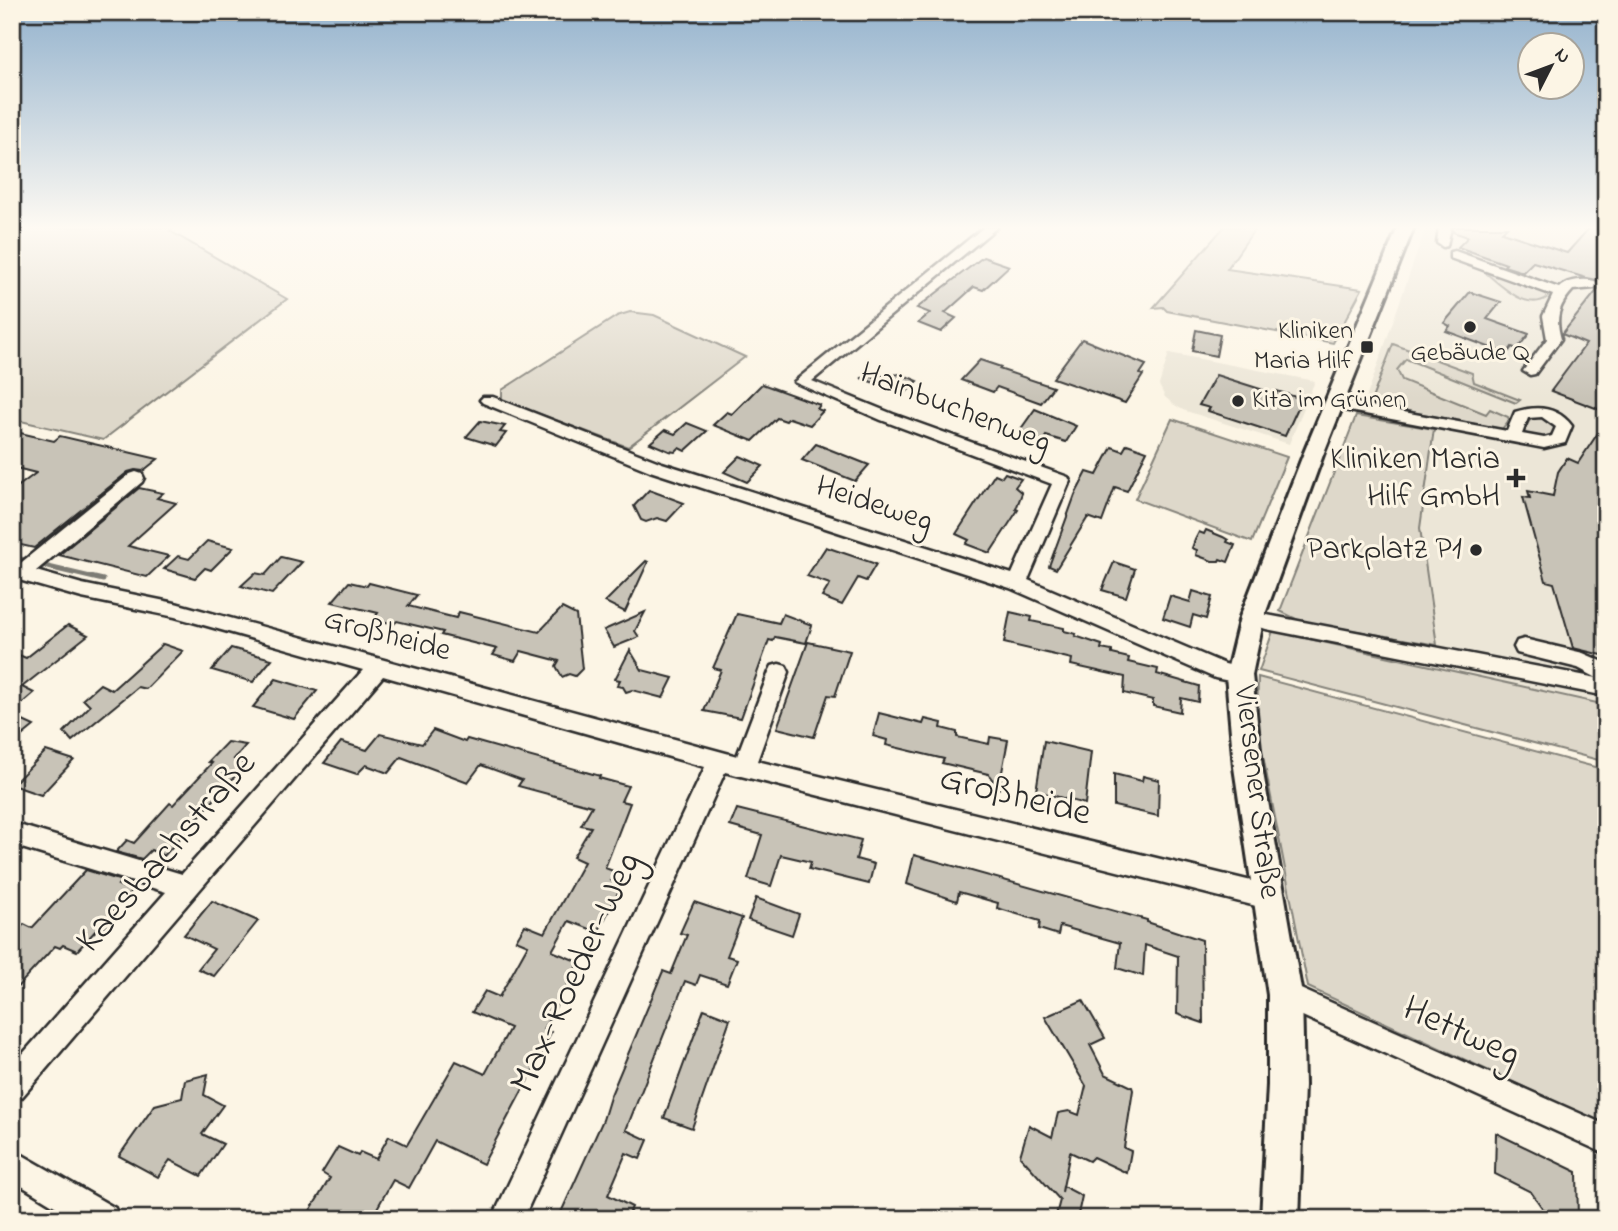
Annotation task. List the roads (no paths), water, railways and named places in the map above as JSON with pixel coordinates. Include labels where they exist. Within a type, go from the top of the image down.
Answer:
[{"type":"main road","name":"Viersener Straße","points":[[1280,1219],[1286,1084],[1285,995],[1248,767],[1238,675],[1252,617],[1333,404],[1382,284]]},
{"type":"street","name":"Hainbuchenweg","points":[[920,284],[802,382],[887,417],[1062,481],[1017,583]]},
{"type":"street","points":[[1537,284],[1562,293]]},
{"type":"street","points":[[1530,371],[1554,339],[1549,326],[1551,305],[1569,286],[1594,285]]},
{"type":"street","name":"Heideweg","points":[[488,400],[656,467],[1017,583],[1222,672],[1238,675]]},
{"type":"street","points":[[1333,404],[1513,437]]},
{"type":"street","points":[[16,572],[135,478]]},
{"type":"street","name":"Großheide","points":[[16,572],[82,591],[175,610],[732,764],[1268,897]]},
{"type":"street","points":[[1252,617],[1606,688]]},
{"type":"street","points":[[1524,647],[1583,661],[1606,674]]},
{"type":"street","name":"Kaesbachstraße","points":[[12,1087],[378,667]]},
{"type":"street","points":[[732,764],[779,672]]},
{"type":"street","name":"Max-Roeder-Weg","points":[[507,1219],[732,764]]},
{"type":"street","points":[[12,834],[186,887]]},
{"type":"street","name":"Hettweg","points":[[1285,995],[1606,1140]]},
{"type":"street","points":[[12,1163],[104,1219]]},
{"type":"waterway","points":[[12,557],[24,560]]},
{"type":"waterway","points":[[44,566],[103,580]]},
{"type":"place","name":"Gebäude Q","points":[[1470,327]]},
{"type":"place","name":"Kliniken Maria Hilf","points":[[1367,347]]},
{"type":"place","name":"Kita im Grünen","points":[[1238,401]]},
{"type":"place","name":"Kliniken Maria Hilf GmbH","points":[[1516,478]]},
{"type":"place","name":"Parkplatz P1","points":[[1476,550]]}]
